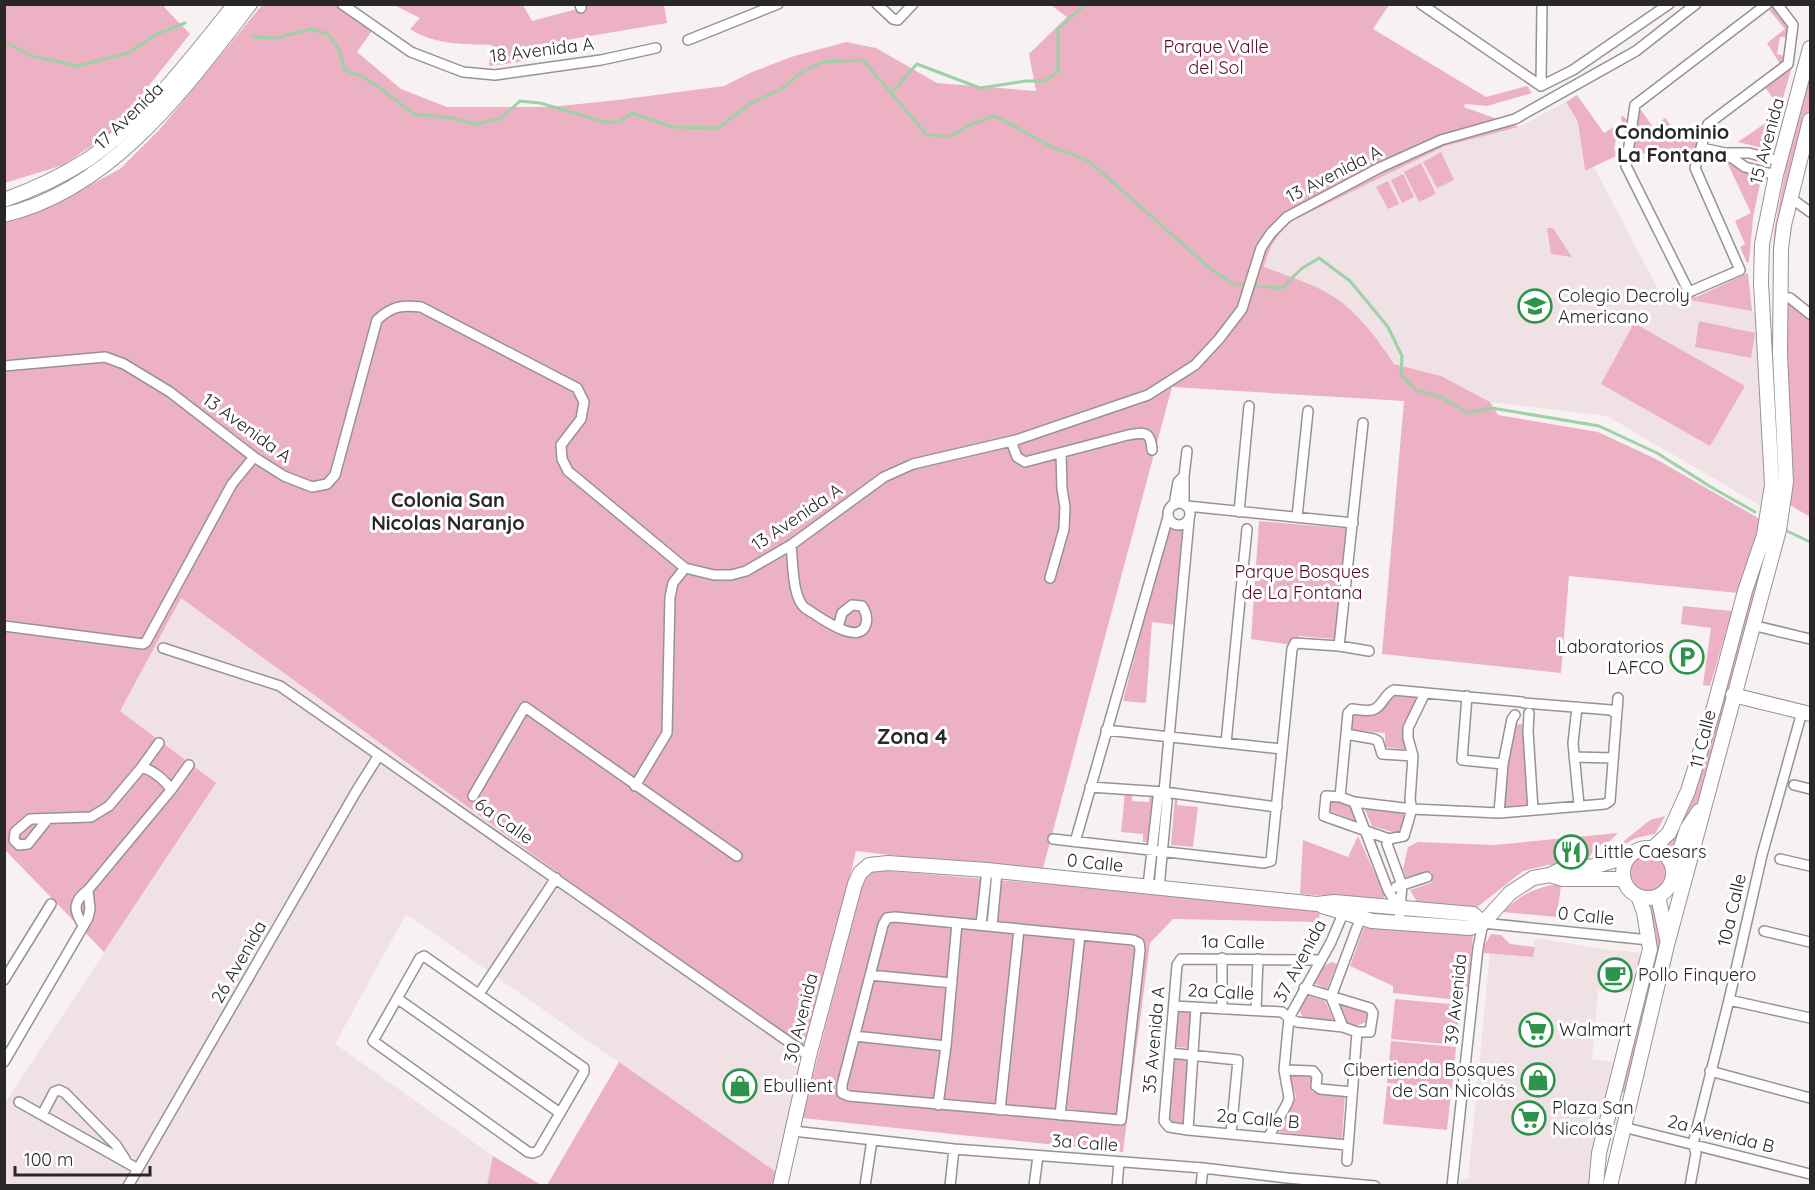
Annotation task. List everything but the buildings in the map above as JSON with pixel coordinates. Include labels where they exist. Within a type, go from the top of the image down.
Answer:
[{"type":"main road","name":"17 Avenida","points":[[4,200],[39,186],[86,160],[112,140],[160,94],[235,4]]},
{"type":"main road","name":"17 Avenida","points":[[4,215],[26,210],[49,199],[74,186],[114,158],[172,101],[250,4]]},
{"type":"main road","name":"15 Avenida","points":[[1762,244],[1772,174],[1796,102],[1810,48]]},
{"type":"main road","name":"15 Avenida","points":[[1780,297],[1781,249],[1810,120]]},
{"type":"main road","points":[[1762,244],[1773,286],[1780,297]]},
{"type":"main road","name":"11 Calle","points":[[1653,848],[1669,833],[1688,791],[1713,711],[1745,591],[1764,535],[1772,485],[1761,283],[1762,244]]},
{"type":"main road","name":"11 Calle","points":[[1610,1185],[1668,945],[1733,694],[1779,530],[1786,482],[1780,354],[1780,297]]},
{"type":"main road","points":[[1733,694],[1806,713]]},
{"type":"main road","points":[[1638,896],[1652,898],[1658,896],[1669,886],[1688,830],[1706,800]]},
{"type":"main road","points":[[1483,923],[1510,893],[1533,878],[1562,869],[1596,866],[1629,856],[1640,849],[1653,848],[1667,857],[1673,872]]},
{"type":"main road","points":[[1596,1185],[1599,1153],[1650,949],[1644,912],[1638,896],[1626,886],[1623,879],[1623,867],[1629,856]]},
{"type":"main road","name":"0 Calle","points":[[869,865],[888,863],[992,871],[1317,904],[1334,902],[1345,909],[1399,923],[1470,928],[1483,923],[1473,914],[1400,909],[1362,912]]},
{"type":"main road","name":"30 Avenida","points":[[780,1185],[809,1056],[855,884],[860,873],[869,865]]},
{"type":"main road","name":"0 Calle","points":[[1550,874],[1563,879],[1623,879]]},
{"type":"main road","points":[[1658,896],[1668,945]]},
{"type":"street","name":"18 Avenida A","points":[[342,4],[411,52],[463,72],[495,75],[601,60],[656,48]]},
{"type":"street","points":[[688,40],[778,4]]},
{"type":"street","points":[[877,4],[893,19],[898,20],[913,4]]},
{"type":"street","points":[[1421,4],[1541,86]]},
{"type":"street","points":[[1541,86],[1542,4]]},
{"type":"street","points":[[1541,86],[1591,59],[1669,4]]},
{"type":"street","name":"13 Avenida A","points":[[4,366],[105,357],[124,364],[170,392],[254,457],[284,476],[312,487],[327,484],[335,475],[377,320],[389,309],[406,306],[421,307],[578,388],[584,402],[581,419],[561,445],[562,459],[568,471],[685,568],[714,575],[731,575],[746,571],[791,545],[884,477],[913,464],[1011,441],[1148,395],[1195,364],[1219,339],[1242,309],[1261,248],[1271,233],[1287,217],[1379,168],[1442,140],[1515,119],[1636,51],[1696,4]]},
{"type":"street","points":[[1767,4],[1635,105],[1626,166],[1689,292],[1739,271],[1740,268],[1696,171],[1711,122],[1788,64],[1794,27],[1777,4]]},
{"type":"street","points":[[1702,148],[1725,153],[1749,153],[1776,160]]},
{"type":"street","points":[[1725,153],[1746,166],[1772,174]]},
{"type":"street","points":[[1791,198],[1810,212]]},
{"type":"street","points":[[1780,297],[1793,300],[1810,314]]},
{"type":"street","points":[[1239,512],[1249,406]]},
{"type":"street","points":[[1297,517],[1308,411]]},
{"type":"street","points":[[1339,646],[1363,423]]},
{"type":"street","points":[[1011,441],[1017,457],[1025,462],[1141,433],[1148,435],[1151,439],[1152,450]]},
{"type":"street","points":[[1154,887],[1162,852],[1167,801],[1164,792],[1190,513],[1186,506],[1184,476],[1187,450]]},
{"type":"street","points":[[1050,579],[1064,530],[1065,507],[1061,453]]},
{"type":"street","points":[[4,626],[140,645],[146,642],[232,484],[254,457]]},
{"type":"street","points":[[1075,842],[1169,510],[1174,505],[1178,482],[1184,476]]},
{"type":"street","points":[[1174,505],[1353,523]]},
{"type":"street","points":[[1168,517],[1172,523],[1179,525],[1189,520]]},
{"type":"street","points":[[1226,743],[1247,529]]},
{"type":"street","points":[[791,545],[798,602],[838,627]]},
{"type":"street","points":[[635,786],[667,734],[670,597],[673,583],[685,568]]},
{"type":"street","points":[[1752,625],[1810,639]]},
{"type":"street","points":[[1053,839],[1264,863],[1271,861],[1292,649],[1295,643],[1369,651]]},
{"type":"street","name":"6a Calle","points":[[163,648],[280,686],[809,1056]]},
{"type":"street","points":[[1340,797],[1348,713],[1352,709],[1377,708],[1389,692],[1394,690],[1504,700],[1522,709],[1528,731],[1533,810]]},
{"type":"street","points":[[1425,693],[1408,728],[1413,756],[1410,800],[1412,809],[1404,836],[1389,839],[1324,816],[1326,796],[1412,809],[1499,813],[1605,804],[1610,801],[1618,698]]},
{"type":"street","points":[[1467,696],[1462,760],[1503,764]]},
{"type":"street","points":[[1499,813],[1503,764],[1512,719],[1522,709],[1543,704],[1611,710],[1616,714]]},
{"type":"street","points":[[473,796],[525,707],[737,856]]},
{"type":"street","points":[[1577,707],[1573,743],[1579,805]]},
{"type":"street","name":"10a Calle","points":[[1690,1185],[1696,1153],[1693,1144],[1762,855],[1806,713]]},
{"type":"street","points":[[1106,730],[1282,749]]},
{"type":"street","points":[[1346,734],[1378,741],[1382,754],[1413,756]]},
{"type":"street","points":[[47,820],[91,817],[109,806],[159,743]]},
{"type":"street","name":"26 Avenida","points":[[128,1185],[379,755]]},
{"type":"street","points":[[1574,757],[1613,758]]},
{"type":"street","points":[[4,1062],[83,925],[76,911],[80,896],[88,890],[189,765]]},
{"type":"street","points":[[141,768],[146,768],[171,790]]},
{"type":"street","points":[[1794,785],[1810,789]]},
{"type":"street","points":[[1090,787],[1164,792],[1276,807]]},
{"type":"street","points":[[1154,887],[1151,851],[1158,798],[1164,792]]},
{"type":"street","points":[[1354,802],[1388,890],[1400,909]]},
{"type":"street","points":[[1389,839],[1387,844],[1402,885],[1399,923]]},
{"type":"street","points":[[1780,859],[1810,866]]},
{"type":"street","points":[[1381,871],[1394,865]]},
{"type":"street","points":[[981,925],[983,904],[992,871]]},
{"type":"street","points":[[992,871],[994,906],[992,926]]},
{"type":"street","points":[[1388,890],[1427,877]]},
{"type":"street","points":[[479,993],[556,878]]},
{"type":"street","points":[[4,981],[51,904]]},
{"type":"street","points":[[983,904],[994,906]]},
{"type":"street","name":"37 Avenida","points":[[1269,1136],[1289,1098],[1284,1070],[1289,1018],[1345,909]]},
{"type":"street","points":[[1343,1027],[1331,997],[1362,912]]},
{"type":"street","points":[[887,918],[957,923],[1133,940],[1139,943],[1121,1120],[849,1096],[842,1093],[842,1085],[870,975],[883,925],[887,918]]},
{"type":"street","points":[[938,1104],[946,1046],[957,923]]},
{"type":"street","name":"0 Calle","points":[[1483,923],[1650,940]]},
{"type":"street","name":"39 Avenida","points":[[1452,1185],[1478,948],[1483,923]]},
{"type":"street","points":[[1000,1110],[1019,929]]},
{"type":"street","points":[[1336,930],[1354,938]]},
{"type":"street","points":[[1764,931],[1810,942]]},
{"type":"street","points":[[1060,1115],[1080,935]]},
{"type":"street","points":[[424,956],[479,993],[584,1068],[584,1072],[538,1151],[533,1154],[373,1041],[420,958],[424,956]]},
{"type":"street","points":[[1222,958],[1222,1009]]},
{"type":"street","name":"1a Calle","points":[[1181,959],[1320,960]]},
{"type":"street","name":"35 Avenida A","points":[[1166,1125],[1164,1121],[1177,965],[1181,959]]},
{"type":"street","points":[[1256,1010],[1258,959]]},
{"type":"street","points":[[870,975],[952,982]]},
{"type":"street","points":[[1304,988],[1331,997]]},
{"type":"street","name":"2a Calle","points":[[1174,1006],[1282,1011],[1289,1018],[1298,1022],[1370,1032],[1372,1010],[1331,997]]},
{"type":"street","points":[[398,999],[560,1113]]},
{"type":"street","points":[[1729,1000],[1810,1018]]},
{"type":"street","points":[[1188,1130],[1196,1007]]},
{"type":"street","points":[[1347,1161],[1357,1032]]},
{"type":"street","points":[[855,1036],[946,1046]]},
{"type":"street","points":[[1170,1053],[1238,1060],[1231,1133]]},
{"type":"street","points":[[1284,1070],[1313,1071],[1317,1076],[1316,1086],[1320,1089],[1352,1092]]},
{"type":"street","points":[[1710,1071],[1810,1098]]},
{"type":"street","points":[[42,1115],[54,1092],[59,1090],[117,1145],[125,1159]]},
{"type":"street","points":[[18,1102],[138,1168]]},
{"type":"street","name":"2a Calle B","points":[[1166,1125],[1188,1130],[1347,1145]]},
{"type":"street","name":"2a Avenida B","points":[[1623,1127],[1810,1174]]},
{"type":"street","name":"3a Calle","points":[[793,1131],[954,1149],[1203,1168],[1286,1182],[1375,1185]]},
{"type":"street","points":[[865,1185],[872,1140]]},
{"type":"street","points":[[950,1185],[954,1149]]},
{"type":"street","points":[[1034,1185],[1038,1156]]},
{"type":"street","points":[[1117,1185],[1119,1162]]},
{"type":"street","points":[[1201,1185],[1203,1168]]},
{"type":"shaded area","name":"Colegio Decroly Americano","points":[[1566,102],[1578,122],[1584,171],[1594,167],[1661,295],[1758,312],[1768,483],[1761,506],[1607,416],[1490,402],[1441,376],[1394,364],[1381,343],[1264,267],[1268,251],[1276,236],[1292,221],[1445,146],[1519,127]]},
{"type":"shaded area","points":[[181,598],[808,1055],[776,1172],[406,914],[335,1044],[493,1156],[487,1185],[5,1186],[5,1103],[216,783],[120,711]]},
{"type":"shaded area","points":[[1537,938],[1643,953],[1632,992],[1598,990],[1592,1059],[1613,1062],[1590,1163],[1588,1185],[1459,1186],[1460,1179],[1468,1179],[1490,954],[1533,957],[1534,941]]},
{"type":"green space","points":[[5,4],[166,5],[164,7],[190,34],[112,132],[63,165],[5,183]]},
{"type":"green space","name":"Parque Valle del Sol","points":[[262,5],[335,5],[372,31],[357,52],[401,89],[447,107],[551,107],[724,86],[791,57],[846,42],[876,48],[937,83],[1036,91],[1029,54],[1067,17],[1051,5],[1389,5],[1373,29],[1486,97],[1527,86],[1532,93],[1487,106],[1465,104],[1464,107],[1519,127],[1445,146],[1292,221],[1274,241],[1264,267],[1313,286],[1340,301],[1370,330],[1394,364],[1441,376],[1490,402],[1498,415],[1598,432],[1654,458],[1760,519],[1758,540],[1738,593],[1569,576],[1561,673],[1382,654],[1404,401],[1172,387],[1043,868],[933,860],[856,851],[808,1055],[181,598],[120,711],[216,783],[104,952],[5,850],[5,222],[17,220],[64,199],[120,169],[161,128]]},
{"type":"green space","points":[[394,5],[523,5],[532,21],[592,5],[664,5],[667,23],[525,47],[526,61],[489,66],[492,45],[450,43],[419,34],[410,29],[420,18]]},
{"type":"green space","points":[[1774,7],[1790,28],[1788,37],[1780,37],[1777,54],[1784,56],[1784,62],[1780,64],[1767,43],[1785,29],[1769,10]]},
{"type":"green space","points":[[1792,67],[1780,108],[1764,86]]},
{"type":"green space","points":[[1810,70],[1810,106],[1781,226],[1778,272],[1773,252],[1774,232],[1786,167]]},
{"type":"green space","points":[[1577,95],[1604,133],[1622,122],[1621,117],[1623,116],[1629,122],[1627,128],[1618,127],[1614,150],[1623,151],[1621,162],[1616,156],[1585,171],[1578,122],[1566,102]]},
{"type":"green space","points":[[1640,109],[1653,127],[1665,118],[1680,137],[1684,135],[1688,142],[1700,133],[1696,150],[1663,165],[1654,149],[1631,159]]},
{"type":"green space","points":[[1780,113],[1770,150],[1738,142]]},
{"type":"green space","points":[[1441,152],[1454,180],[1437,188],[1423,162]]},
{"type":"green space","points":[[1725,158],[1763,170],[1753,217],[1749,262],[1747,263],[1740,247],[1745,244],[1735,221],[1751,213]]},
{"type":"green space","points":[[1421,163],[1436,194],[1419,202],[1404,172]]},
{"type":"green space","points":[[1403,174],[1414,197],[1402,203],[1391,180]]},
{"type":"green space","points":[[1388,181],[1399,204],[1388,209],[1376,187]]},
{"type":"green space","points":[[1547,228],[1553,228],[1572,257],[1551,254]]},
{"type":"green space","points":[[1748,273],[1752,311],[1661,295],[1680,284],[1686,294],[1696,297]]},
{"type":"green space","points":[[1786,296],[1810,316],[1810,517],[1790,505],[1791,483],[1782,354]]},
{"type":"green space","points":[[1699,321],[1755,333],[1751,358],[1695,347]]},
{"type":"green space","points":[[1634,323],[1745,386],[1710,446],[1601,384]]},
{"type":"green space","name":"Parque Bosques de La Fontana","points":[[1259,521],[1353,529],[1346,640],[1299,636],[1298,646],[1251,639]]},
{"type":"green space","points":[[1169,524],[1176,528],[1184,527],[1176,625],[1152,622],[1146,703],[1123,701]]},
{"type":"green space","points":[[1768,547],[1701,795],[1684,828],[1675,854],[1667,845],[1694,792],[1745,614]]},
{"type":"green space","points":[[1683,606],[1732,611],[1710,686],[1703,685],[1711,628],[1681,624]]},
{"type":"green space","points":[[1398,692],[1422,693],[1405,721],[1402,735],[1409,750],[1385,747],[1385,733],[1350,730],[1352,711],[1376,713]]},
{"type":"green space","points":[[1521,724],[1525,727],[1525,756],[1530,806],[1504,808],[1507,764],[1515,725]]},
{"type":"green space","points":[[1125,792],[1132,792],[1132,801],[1149,802],[1150,794],[1155,794],[1149,842],[1143,842],[1143,834],[1121,832]]},
{"type":"green space","points":[[1175,797],[1178,797],[1177,805],[1198,807],[1193,847],[1171,845]]},
{"type":"green space","points":[[1328,801],[1352,804],[1359,822],[1327,810]]},
{"type":"green space","points":[[1363,805],[1406,811],[1408,815],[1404,828],[1396,833],[1372,826]]},
{"type":"green space","points":[[1665,816],[1655,834],[1633,839],[1614,854],[1603,858],[1650,820]]},
{"type":"green space","points":[[1618,833],[1610,841],[1595,847],[1586,863],[1548,865],[1523,871],[1476,908],[1418,904],[1410,890],[1431,883],[1432,872],[1406,877],[1403,869],[1408,847],[1418,842],[1494,845]]},
{"type":"green space","points":[[1358,836],[1385,896],[1382,899],[1300,894],[1303,840],[1348,857]]},
{"type":"green space","points":[[1647,853],[1655,854],[1661,859],[1666,865],[1666,881],[1661,887],[1655,892],[1647,893],[1639,892],[1633,887],[1628,881],[1627,873],[1628,865],[1633,859],[1639,854]]},
{"type":"green space","points":[[866,869],[1320,907],[1319,922],[1173,919],[1150,943],[1123,1152],[802,1118]]},
{"type":"green space","points":[[1553,885],[1561,885],[1557,917],[1503,912],[1525,894]]},
{"type":"green space","points":[[1653,902],[1663,935],[1626,1093],[1618,1090],[1655,950],[1656,935],[1648,903]]},
{"type":"green space","points":[[1364,927],[1473,935],[1468,987],[1459,986],[1458,1000],[1393,993],[1393,986],[1350,966]]},
{"type":"green space","points":[[1491,934],[1501,935],[1510,944],[1535,947],[1533,957],[1484,953],[1484,946]]},
{"type":"green space","points":[[1331,962],[1337,964],[1327,989],[1313,983],[1318,970]]},
{"type":"green space","points":[[1308,996],[1325,1001],[1333,1018],[1332,1021],[1302,1015],[1301,1006]]},
{"type":"green space","points":[[1395,999],[1460,1005],[1456,1045],[1391,1039]]},
{"type":"green space","points":[[1341,1003],[1368,1012],[1369,1021],[1356,1026],[1346,1022],[1337,1005]]},
{"type":"green space","points":[[1179,1009],[1193,1009],[1190,1048],[1175,1047]]},
{"type":"green space","points":[[1391,1041],[1456,1047],[1452,1089],[1387,1083]]},
{"type":"green space","points":[[1173,1055],[1190,1056],[1184,1124],[1165,1122]]},
{"type":"green space","points":[[619,1062],[776,1172],[772,1185],[547,1185]]},
{"type":"green space","points":[[1288,1074],[1313,1076],[1312,1092],[1345,1095],[1342,1139],[1277,1132],[1296,1097]]},
{"type":"green space","points":[[1387,1086],[1451,1092],[1447,1130],[1383,1124]]},
{"type":"green space","points":[[493,1156],[541,1185],[487,1185]]},
{"type":"waterway","points":[[891,93],[917,64],[980,88],[1026,81],[1045,81],[1058,71],[1058,29],[1086,4]]},
{"type":"waterway","points":[[4,41],[31,56],[78,66],[128,53],[157,34],[185,23]]},
{"type":"waterway","points":[[253,37],[277,38],[310,29],[328,34],[339,50],[345,70],[361,76],[380,88],[414,114],[452,118],[474,124],[500,119],[520,101],[540,103],[605,122],[619,122],[632,113],[672,127],[718,128],[751,103],[781,89],[802,72],[823,62],[863,60],[926,134],[949,137],[970,125],[994,116],[1050,146],[1090,162],[1212,270],[1233,284],[1282,288],[1301,269],[1319,258],[1350,281],[1388,327],[1402,356],[1401,375],[1416,390],[1441,397],[1468,413],[1492,408],[1599,426],[1657,453],[1755,512]]},
{"type":"waterway","points":[[1785,530],[1810,542]]},
{"type":"place","name":"Colegio Decroly Americano","points":[[1535,306]]},
{"type":"place","name":"Laboratorios LAFCO","points":[[1687,657]]},
{"type":"place","name":"Little Caesars","points":[[1571,852]]},
{"type":"place","name":"Pollo Finquero","points":[[1615,975]]},
{"type":"place","name":"Walmart","points":[[1536,1030]]},
{"type":"place","name":"Cibertienda Bosques de San Nicolás","points":[[1538,1080]]},
{"type":"place","name":"Ebullient","points":[[740,1086]]},
{"type":"place","name":"Plaza San Nicolás","points":[[1529,1118]]},
{"type":"district","name":"Condominio La Fontana","points":[[1672,144]]},
{"type":"district","name":"Colonia San Nicolas Naranjo","points":[[448,512]]},
{"type":"district","name":"Zona 4","points":[[912,737]]}]
